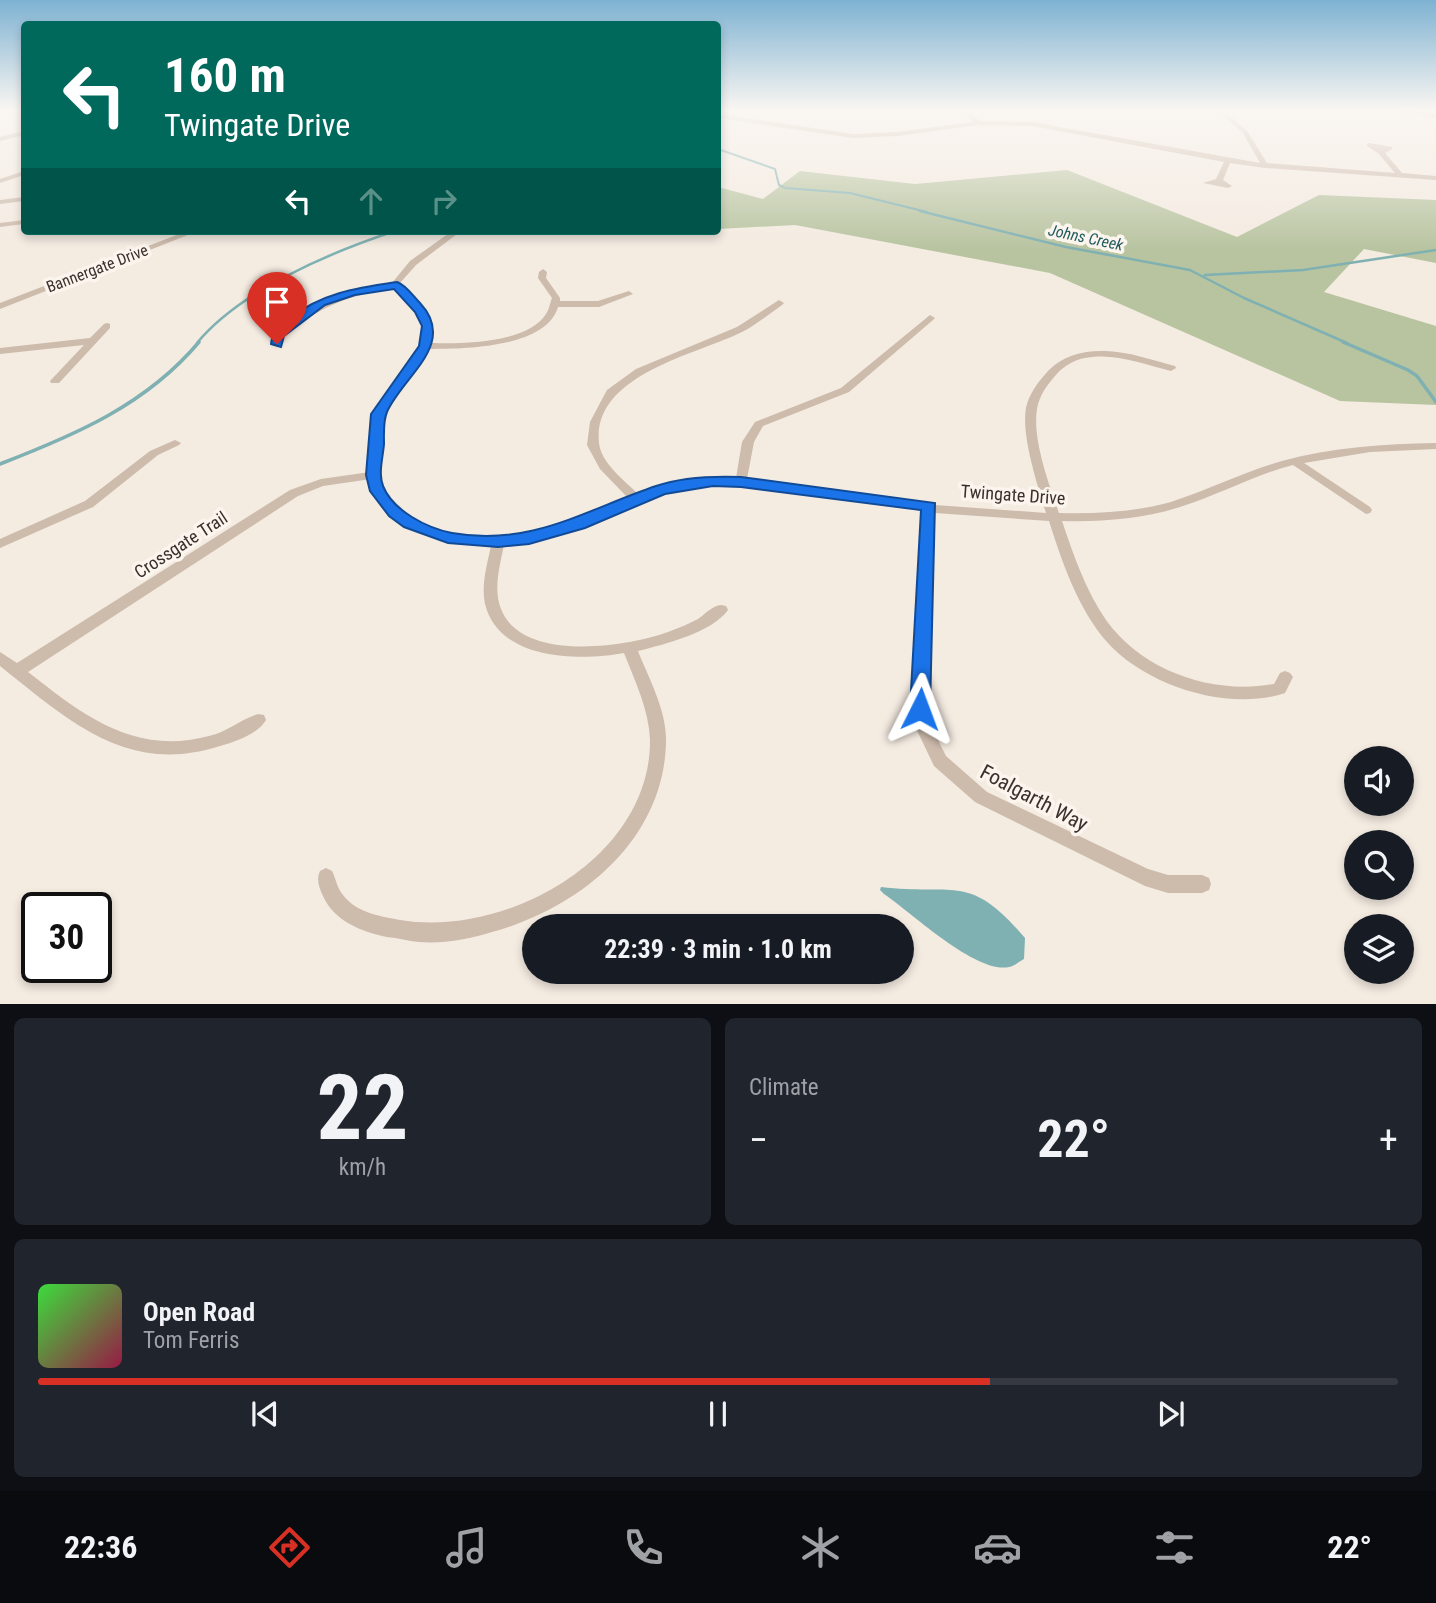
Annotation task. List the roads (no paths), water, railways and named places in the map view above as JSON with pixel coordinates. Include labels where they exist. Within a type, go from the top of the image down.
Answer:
[{"type":"street","points":[[1206,156],[1265,166],[1436,178]]},
{"type":"street","points":[[1259,156],[1265,166]]},
{"type":"street","points":[[1385,156],[1401,176]]},
{"type":"street","points":[[1219,181],[1228,160]]},
{"type":"street","points":[[1425,177],[1429,172],[1436,172]]},
{"type":"street","points":[[0,181],[21,174]]},
{"type":"street","points":[[0,202],[21,199]]},
{"type":"street","points":[[0,225],[21,222]]},
{"type":"street","name":"Bannergate Drive","points":[[0,306],[184,235]]},
{"type":"street","points":[[277,344],[278,335],[321,302],[353,292],[397,285],[408,267],[452,235]]},
{"type":"street","points":[[425,346],[475,346],[513,338],[544,322],[556,304],[555,293],[542,278],[543,272]]},
{"type":"street","points":[[374,475],[379,414],[425,346],[429,333],[426,319],[397,285]]},
{"type":"street","points":[[556,304],[599,304],[629,294]]},
{"type":"street","points":[[636,499],[604,467],[593,444],[595,422],[611,392],[640,371],[740,329],[779,303]]},
{"type":"street","points":[[741,482],[748,442],[759,424],[845,390],[930,318]]},
{"type":"street","points":[[55,381],[107,326]]},
{"type":"street","points":[[0,351],[93,341]]},
{"type":"street","points":[[1171,368],[1100,353],[1076,357],[1057,367],[1040,390],[1031,411],[1034,438],[1055,517],[1091,611],[1113,639],[1129,653],[1167,676],[1238,694],[1262,694],[1280,690],[1285,677]]},
{"type":"street","points":[[0,544],[42,528],[89,504],[154,453],[175,443]]},
{"type":"street","name":"Twingate Drive","points":[[374,475],[376,488],[383,500],[410,523],[448,538],[498,541],[560,531],[636,499],[687,484],[741,482],[929,506],[1055,517],[1123,515],[1163,508],[1296,462],[1356,450],[1436,446]]},
{"type":"street","points":[[1296,462],[1366,510]]},
{"type":"street","name":"Crossgate Trail","points":[[17,671],[294,493],[321,483],[374,475]]},
{"type":"street","name":"Foalgarth Way","points":[[929,506],[920,709],[922,724],[940,761],[981,797],[1038,828],[1145,877],[1168,884],[1202,884]]},
{"type":"street","points":[[498,541],[491,598],[496,616],[508,631],[531,645],[560,653],[593,653],[692,630],[721,610]]},
{"type":"street","points":[[326,877],[334,901],[352,917],[391,930],[434,934],[477,928],[517,917],[559,896],[596,868],[620,844],[639,817],[657,761],[655,717],[629,646]]},
{"type":"street","points":[[0,658],[96,729],[134,743],[169,748],[205,746],[232,736],[258,720]]},
{"type":"water","points":[[881,887],[945,890],[975,895],[1006,917],[1025,938],[1024,959],[1009,967],[995,967],[979,961],[945,940],[880,890]]},
{"type":"waterway","name":"Johns Creek","points":[[738,156],[775,169],[779,185],[785,188],[850,193],[927,212]]},
{"type":"waterway","name":"Johns Creek","points":[[920,211],[1066,247],[1190,270],[1244,298],[1347,343]]},
{"type":"waterway","points":[[197,343],[238,306],[262,290],[316,262],[384,235]]},
{"type":"waterway","points":[[1205,275],[1303,270],[1436,250]]},
{"type":"waterway","points":[[0,464],[55,442],[133,401],[156,384],[199,342]]},
{"type":"waterway","name":"Johns Creek","points":[[1343,342],[1408,370],[1417,376],[1436,402]]}]
